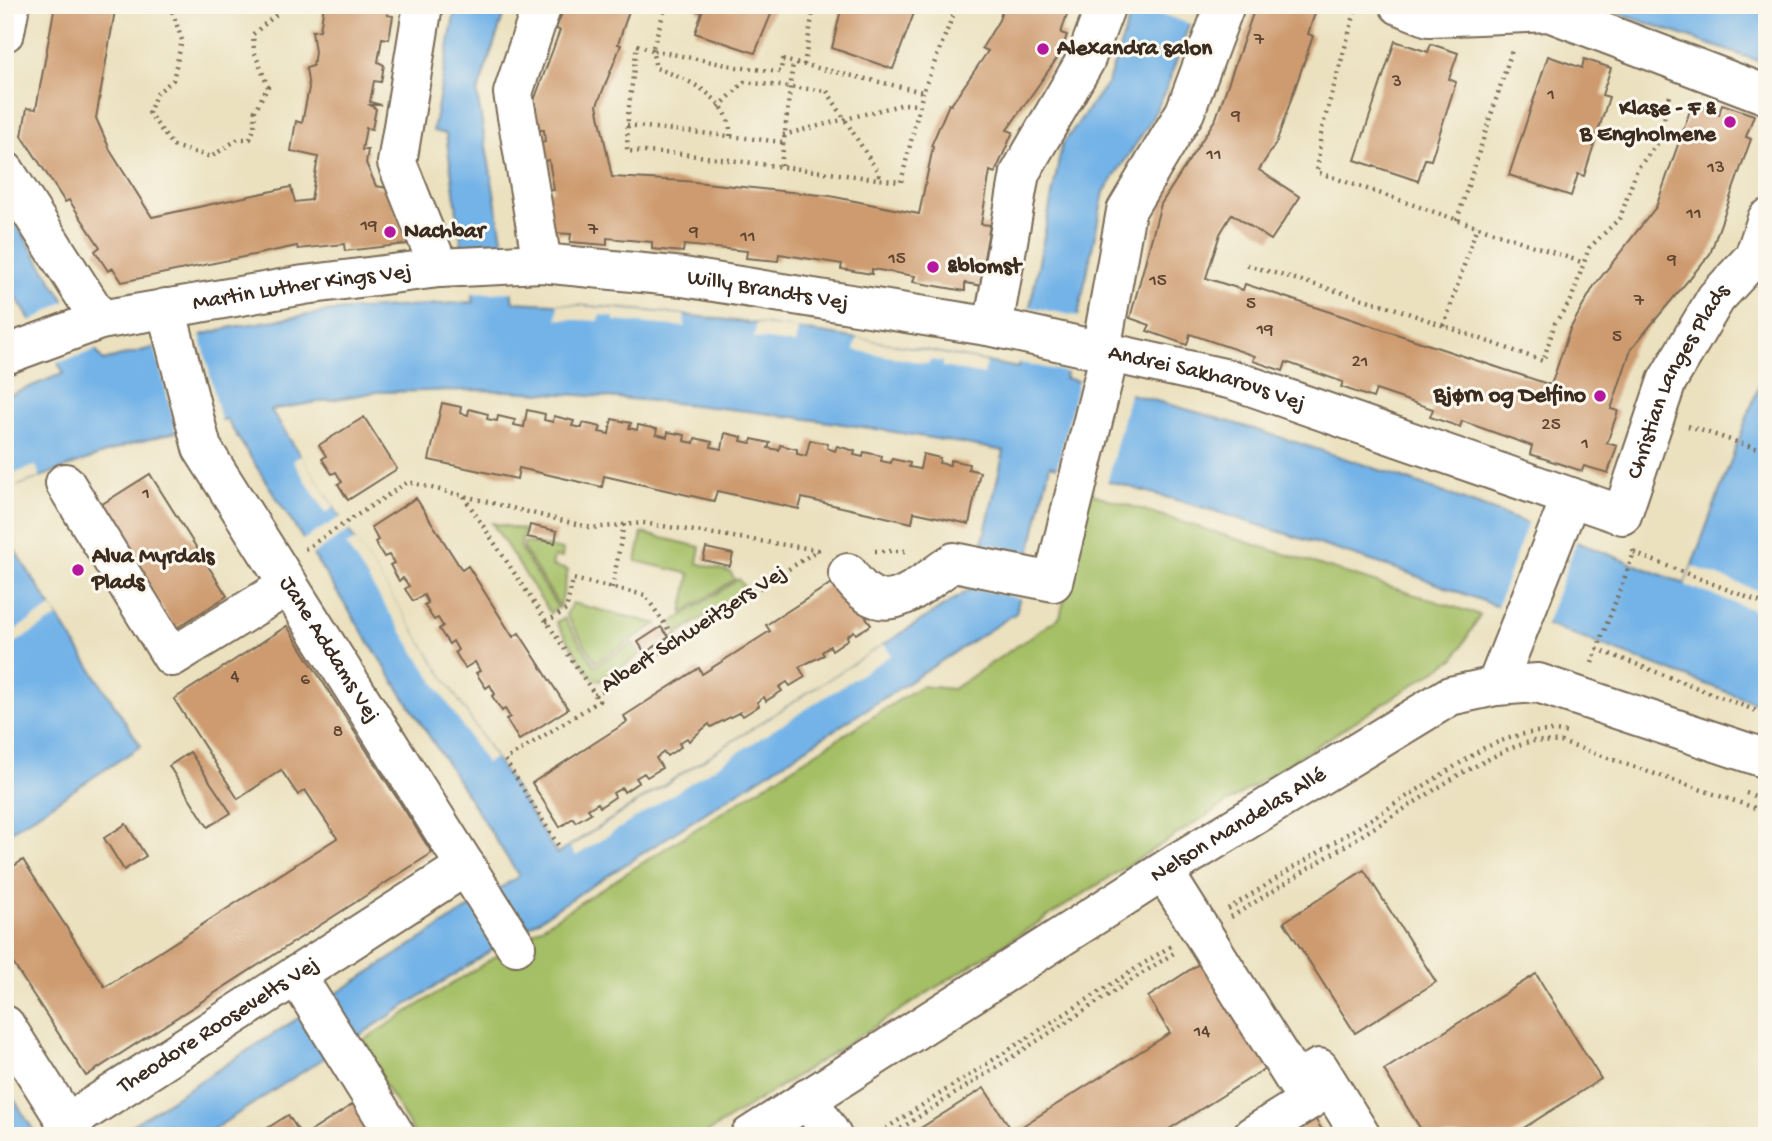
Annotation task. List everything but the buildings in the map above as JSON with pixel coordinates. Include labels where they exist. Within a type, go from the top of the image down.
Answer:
[{"type":"street","points":[[5,32],[10,5]]},
{"type":"street","name":"Martin Luther Kings Vej","points":[[424,5],[397,163],[451,268]]},
{"type":"street","points":[[526,264],[513,93],[542,5]]},
{"type":"street","points":[[1006,330],[1020,173],[1085,61],[1107,5]]},
{"type":"street","points":[[1399,5],[1429,17],[1549,12],[1767,95]]},
{"type":"street","name":"Andrei Sakharovs Vej","points":[[1211,11],[1185,112],[1126,211],[1097,357],[1233,380],[1564,513],[1622,515]]},
{"type":"street","points":[[5,171],[92,322]]},
{"type":"street","name":"Christian Langes Plads","points":[[1622,515],[1667,381],[1716,298],[1754,257],[1767,219]]},
{"type":"street","name":"Martin Luther Kings Vej","points":[[15,348],[92,322],[171,324],[304,285],[451,268],[526,264]]},
{"type":"street","name":"Willy Brandts Vej","points":[[526,264],[683,276],[1006,330],[1097,357]]},
{"type":"street","name":"Jane Addams Vej","points":[[171,324],[202,448],[516,946]]},
{"type":"street","points":[[851,558],[862,593],[885,601],[898,599],[964,564],[1053,582],[1078,476],[1097,357]]},
{"type":"street","points":[[65,483],[172,657],[289,585]]},
{"type":"street","points":[[1496,686],[1564,513]]},
{"type":"street","name":"Nelson Mandelas Allé","points":[[750,1136],[1164,872],[1450,696],[1496,686],[1538,683],[1767,759]]},
{"type":"street","points":[[1164,872],[1296,1082],[1318,1068],[1361,1136]]},
{"type":"street","name":"Theodore Roosevelts Vej","points":[[5,1025],[67,1123],[306,990],[470,874]]},
{"type":"street","points":[[306,990],[396,1136]]},
{"type":"street","points":[[1252,1136],[1330,1087]]},
{"type":"street","points":[[808,1098],[832,1136]]},
{"type":"path","points":[[170,5],[182,40],[176,55],[173,80],[156,94],[149,113],[173,146],[211,158],[238,139],[250,139],[254,129],[255,110],[268,88],[254,51],[253,34],[278,13],[278,5]]},
{"type":"path","points":[[666,5],[652,50],[656,68],[705,90],[719,107],[730,128],[730,136]]},
{"type":"path","points":[[804,65],[814,5]]},
{"type":"path","points":[[923,92],[783,60],[780,72],[737,67],[637,45],[627,151],[681,154],[901,182],[923,92],[957,5]]},
{"type":"path","points":[[1160,5],[1211,11]]},
{"type":"path","points":[[1357,5],[1321,132],[1317,172],[1584,263]]},
{"type":"path","points":[[1457,220],[1524,13]]},
{"type":"path","points":[[1247,265],[1444,326],[1543,361],[1555,323],[1571,300],[1589,248],[1620,218],[1637,169],[1658,143],[1680,62]]},
{"type":"path","points":[[781,166],[793,63]]},
{"type":"path","points":[[719,107],[744,82],[827,91],[879,174],[879,179]]},
{"type":"path","points":[[628,125],[783,139],[844,118],[904,104],[919,106]]},
{"type":"path","points":[[1444,326],[1477,226]]},
{"type":"path","points":[[1655,415],[1767,452]]},
{"type":"path","name":"Albert Schweitzers Vej","points":[[303,550],[408,482],[592,528],[643,523],[818,550],[851,558],[927,551],[964,564]]},
{"type":"path","name":"Albert Schweitzers Vej","points":[[462,494],[595,695],[818,550]]},
{"type":"path","points":[[612,588],[624,524]]},
{"type":"path","points":[[1590,668],[1634,553],[1767,605]]},
{"type":"path","points":[[546,622],[566,610],[573,579],[645,595],[677,642]]},
{"type":"path","points":[[1597,649],[1767,715]]},
{"type":"path","points":[[558,845],[505,760],[599,701],[595,695]]},
{"type":"path","points":[[888,1136],[1484,748],[1508,738],[1547,730],[1582,738]]},
{"type":"path","points":[[874,1136],[1201,931],[1460,774],[1506,750],[1531,741],[1561,742],[1767,812]]},
{"type":"path","points":[[1743,792],[1767,800]]},
{"type":"green space","points":[[1089,493],[1480,615],[1455,658],[702,1136],[416,1136],[359,1043],[921,686],[953,689],[1060,617]]},
{"type":"green space","points":[[492,523],[524,530],[520,548],[558,608],[550,613]]},
{"type":"green space","points":[[642,533],[700,547],[697,563],[730,572],[735,579],[682,613],[690,574],[636,561]]},
{"type":"green space","points":[[525,542],[563,550],[562,558],[554,557],[552,566],[568,570],[560,607],[523,548]]},
{"type":"green space","points":[[739,579],[746,590],[677,634],[671,623]]},
{"type":"green space","points":[[572,603],[657,624],[596,662],[566,615]]},
{"type":"green space","points":[[564,618],[595,666],[633,643],[640,655],[600,681],[592,678],[556,622]]},
{"type":"water","points":[[456,5],[507,5],[477,94],[513,302],[640,310],[767,325],[893,344],[1018,368],[1062,145],[1108,82],[1134,5],[1196,5],[1165,92],[1149,124],[1104,192],[1065,378],[1223,420],[1301,444],[1533,525],[1685,584],[1767,364],[1767,707],[1400,570],[1205,508],[1050,465],[1016,613],[203,1136],[115,1136],[519,876],[226,419],[127,445],[5,490],[5,397],[64,373],[5,280],[5,207],[103,361],[232,327],[333,311],[474,302],[462,247],[446,134],[433,131]],"holes":[[[476,390],[741,410],[1004,451],[972,588],[557,854],[271,410],[377,392]]]},
{"type":"water","points":[[1594,5],[1767,5],[1767,64]]},
{"type":"water","points":[[5,535],[141,746],[5,835]]},
{"type":"water","points":[[5,1085],[37,1136],[5,1136]]},
{"type":"pier","points":[[1135,5],[1190,5],[1198,8],[1193,25]]},
{"type":"pier","points":[[506,247],[514,292],[469,294],[461,259]]},
{"type":"pier","points":[[68,299],[99,349],[54,364],[29,323]]},
{"type":"pier","points":[[558,304],[684,315],[685,327],[614,321],[614,317],[600,315],[599,321],[557,319]]},
{"type":"pier","points":[[1027,306],[1081,317],[1070,373],[1016,362]]},
{"type":"pier","points":[[756,324],[798,329],[795,344],[754,338]]},
{"type":"pier","points":[[200,333],[222,424],[177,435],[154,344]]},
{"type":"pier","points":[[857,338],[986,362],[984,375],[943,367],[943,362],[930,360],[928,364],[854,350]]},
{"type":"pier","points":[[1079,378],[1130,390],[1107,484],[1056,471]]},
{"type":"pier","points":[[301,455],[334,507],[326,513],[293,461]]},
{"type":"pier","points":[[36,466],[40,477],[5,490],[5,476]]},
{"type":"pier","points":[[344,515],[352,529],[309,557],[299,542]]},
{"type":"pier","points":[[1528,522],[1577,540],[1545,627],[1496,609]]},
{"type":"pier","points":[[356,540],[495,758],[486,763],[346,545]]},
{"type":"pier","points":[[979,542],[1033,554],[1023,599],[968,587]]},
{"type":"pier","points":[[1692,566],[1767,594],[1767,615],[1685,585]]},
{"type":"pier","points":[[52,607],[58,617],[5,649],[5,636]]},
{"type":"pier","points":[[884,644],[891,655],[576,856],[570,847]]},
{"type":"place","name":"Alexandra salon","points":[[1043,49]]},
{"type":"place","name":"Klase - F & B Engholmene","points":[[1730,122]]},
{"type":"place","name":"Nachbar","points":[[390,232]]},
{"type":"place","name":"&blomst","points":[[933,267]]},
{"type":"place","name":"Bjørn og Delfino","points":[[1600,396]]},
{"type":"place","name":"Alva Myrdals Plads","points":[[78,570]]}]
